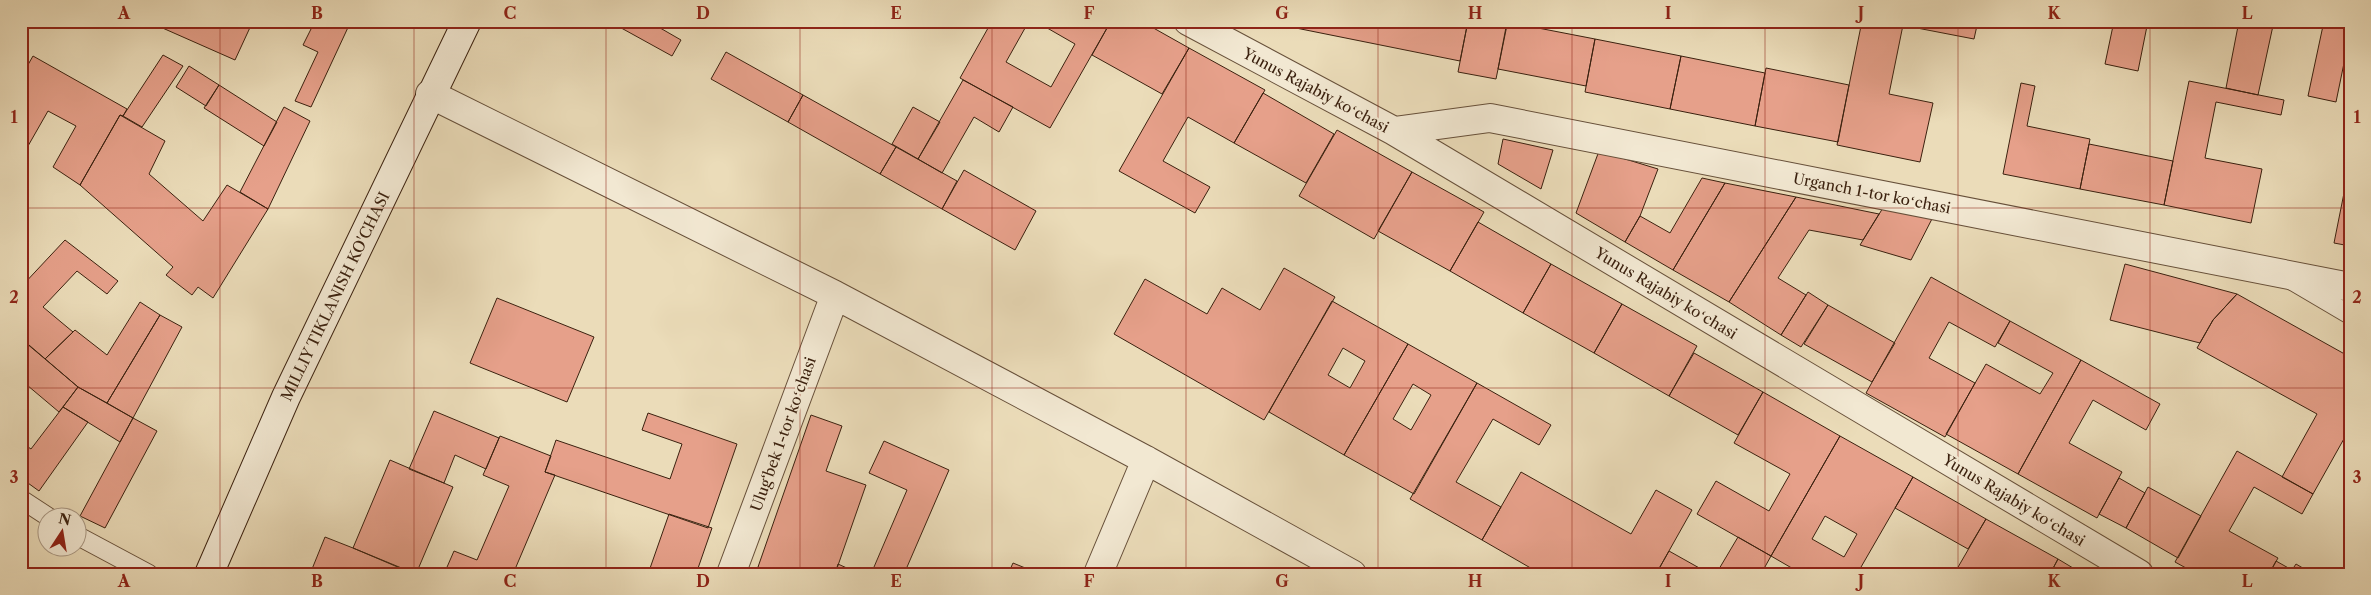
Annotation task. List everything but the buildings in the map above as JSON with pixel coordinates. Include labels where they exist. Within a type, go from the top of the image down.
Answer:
[{"type":"street","name":"MILLIY TIKLANISH KO'CHASI","points":[[209,574],[286,397],[430,94],[467,21]]},
{"type":"street","name":"Yunus Rajabiy koʻchasi","points":[[1188,21],[1394,131],[2139,574]]},
{"type":"street","points":[[430,94],[835,295],[1146,460],[1352,574]]},
{"type":"street","name":"Urganch 1-tor koʻchasi","points":[[1394,131],[1490,118],[2350,287]]},
{"type":"street","name":"Ulug‘bek 1-tor koʻchasi","points":[[731,574],[835,295]]},
{"type":"street","points":[[1098,574],[1146,460]]},
{"type":"lane","points":[[2278,273],[2350,315]]},
{"type":"lane","points":[[21,499],[38,510]]},
{"type":"lane","points":[[88,541],[149,574]]}]
